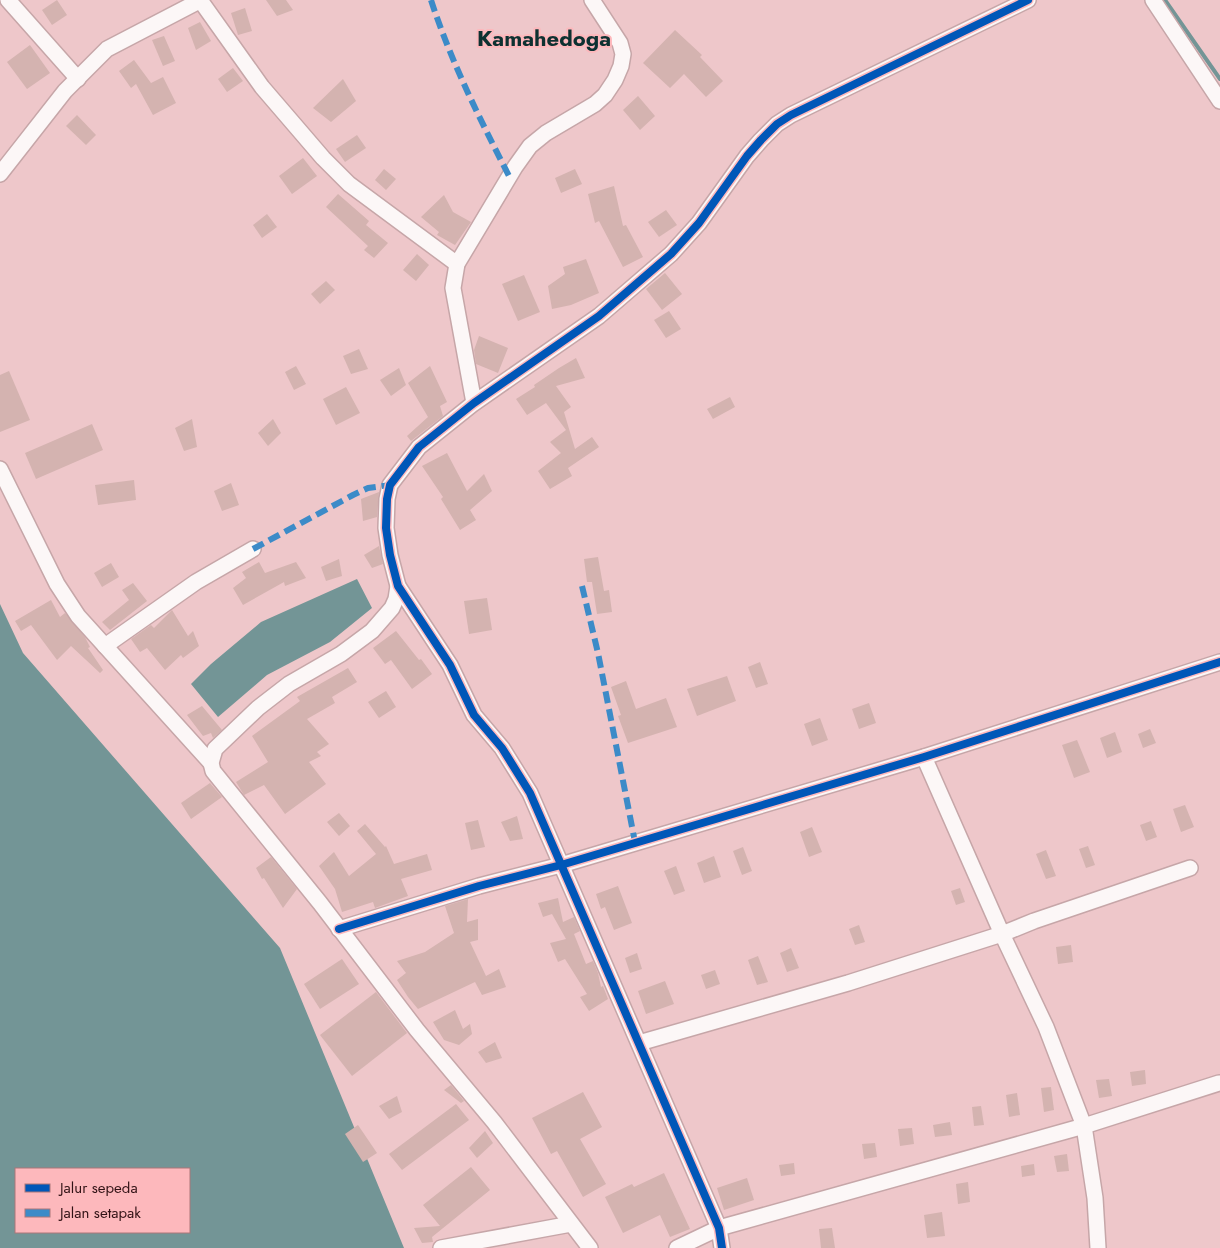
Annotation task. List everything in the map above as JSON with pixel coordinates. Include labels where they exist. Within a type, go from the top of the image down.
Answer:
[{"type":"street","points":[[8,0],[78,79]]},
{"type":"street","points":[[0,174],[65,91],[107,49],[200,0],[262,87],[323,158],[350,184],[457,264]]},
{"type":"street","points":[[474,403],[453,288],[457,264],[515,167],[530,146],[546,133],[595,104],[605,95],[615,80],[621,66],[623,54],[620,42],[592,0]]},
{"type":"street","points":[[722,1248],[720,1228],[530,793],[502,748],[474,715],[450,664],[398,586],[390,556],[386,528],[390,485],[419,447],[474,403],[599,316],[671,254],[699,223],[746,156],[777,124],[1028,0]]},
{"type":"street","points":[[1153,0],[1220,101]]},
{"type":"street","points":[[0,469],[57,584],[78,616],[211,763],[215,776],[339,928],[417,1030],[494,1122],[590,1248]]},
{"type":"street","points":[[105,646],[196,582],[253,549]]},
{"type":"street","points":[[211,763],[215,749],[258,708],[289,684],[341,654],[372,631],[392,608],[398,586]]},
{"type":"street","points":[[339,928],[924,758],[1220,662]]},
{"type":"street","points":[[924,758],[1002,934],[1046,1027],[1084,1126],[1095,1198],[1098,1248]]},
{"type":"street","points":[[638,1043],[848,984],[1002,934],[1034,921],[1190,868]]},
{"type":"street","points":[[677,1248],[720,1228],[1084,1126],[1219,1083]]},
{"type":"street","points":[[441,1248],[571,1224]]},
{"type":"water","points":[[357,579],[372,608],[330,642],[267,675],[218,717],[191,684],[211,664],[261,622]]},
{"type":"water","points":[[0,604],[23,653],[280,948],[404,1248],[0,1248]]},
{"type":"building","points":[[57,0],[67,15],[52,25],[42,10]]},
{"type":"building","points":[[266,0],[286,0],[293,10],[277,16]]},
{"type":"building","points":[[245,8],[252,31],[238,35],[231,13]]},
{"type":"building","points":[[200,22],[211,41],[196,50],[188,28]]},
{"type":"building","points":[[675,30],[702,55],[700,57],[723,81],[706,97],[684,74],[670,88],[643,63]]},
{"type":"building","points":[[164,36],[175,61],[163,66],[152,40]]},
{"type":"building","points":[[30,45],[50,73],[27,89],[7,62]]},
{"type":"building","points":[[134,60],[151,83],[163,77],[176,103],[153,115],[136,84],[131,88],[119,71]]},
{"type":"building","points":[[233,68],[243,81],[227,92],[218,79]]},
{"type":"building","points":[[343,79],[356,101],[331,122],[313,108]]},
{"type":"building","points":[[638,96],[655,116],[640,130],[623,110]]},
{"type":"building","points":[[77,115],[96,135],[86,145],[66,126]]},
{"type":"building","points":[[357,135],[366,148],[345,162],[336,149]]},
{"type":"building","points":[[303,158],[317,176],[292,194],[279,176]]},
{"type":"building","points":[[384,169],[396,179],[386,190],[375,180]]},
{"type":"building","points":[[575,169],[582,184],[561,193],[555,178]]},
{"type":"building","points":[[614,186],[623,226],[626,225],[643,257],[623,267],[599,221],[595,223],[588,194]]},
{"type":"building","points":[[338,194],[369,221],[366,225],[388,243],[374,258],[364,250],[368,246],[326,207]]},
{"type":"building","points":[[444,195],[453,212],[471,222],[455,245],[437,235],[439,232],[421,217]]},
{"type":"building","points":[[666,210],[677,225],[659,237],[648,222]]},
{"type":"building","points":[[267,214],[277,227],[262,238],[253,225]]},
{"type":"building","points":[[417,254],[429,265],[416,281],[403,270]]},
{"type":"building","points":[[586,259],[599,293],[571,305],[552,309],[548,286],[565,274],[563,267]]},
{"type":"building","points":[[665,273],[682,294],[662,310],[646,289]]},
{"type":"building","points":[[524,275],[540,312],[518,321],[502,284]]},
{"type":"building","points":[[326,281],[335,290],[320,304],[311,294]]},
{"type":"building","points":[[669,311],[681,329],[666,338],[654,320]]},
{"type":"building","points":[[479,336],[508,348],[498,373],[476,364],[474,350]]},
{"type":"building","points":[[359,349],[368,369],[351,374],[343,356]]},
{"type":"building","points":[[576,358],[585,378],[556,386],[571,407],[564,412],[575,449],[592,437],[599,447],[568,468],[572,476],[550,489],[538,471],[561,453],[550,442],[566,430],[546,403],[527,415],[516,399]]},
{"type":"building","points":[[296,366],[306,384],[294,390],[285,372]]},
{"type":"building","points":[[430,366],[447,402],[440,406],[443,416],[411,441],[407,436],[428,417],[408,383]]},
{"type":"building","points":[[399,368],[406,385],[391,396],[380,380]]},
{"type":"building","points":[[9,371],[30,420],[0,432],[0,375]]},
{"type":"building","points":[[346,387],[360,413],[336,425],[323,399]]},
{"type":"building","points":[[730,397],[735,407],[713,419],[707,409]]},
{"type":"building","points":[[192,419],[197,447],[184,451],[175,428]]},
{"type":"building","points":[[273,419],[281,433],[268,446],[258,433]]},
{"type":"building","points":[[92,424],[103,450],[36,479],[25,453]]},
{"type":"building","points":[[447,453],[467,491],[484,474],[492,491],[470,510],[476,520],[460,530],[441,499],[443,497],[422,466]]},
{"type":"building","points":[[134,480],[136,500],[98,505],[95,485]]},
{"type":"building","points":[[231,483],[239,505],[222,511],[214,491]]},
{"type":"building","points":[[379,492],[377,517],[363,521],[361,499]]},
{"type":"building","points":[[379,546],[383,564],[372,568],[364,555]]},
{"type":"building","points":[[598,557],[604,591],[609,590],[612,612],[597,614],[592,582],[587,582],[584,559]]},
{"type":"building","points":[[339,559],[342,576],[326,581],[321,567]]},
{"type":"building","points":[[259,562],[265,573],[296,562],[306,578],[285,586],[284,582],[243,605],[233,588],[246,578],[242,572]]},
{"type":"building","points":[[111,563],[119,577],[102,587],[94,573]]},
{"type":"building","points":[[133,583],[147,601],[110,630],[102,622],[129,600],[122,590]]},
{"type":"building","points":[[487,598],[492,630],[469,634],[464,601]]},
{"type":"building","points":[[51,600],[60,617],[65,613],[85,637],[90,647],[88,648],[103,670],[100,673],[71,646],[57,660],[31,625],[21,631],[15,621]]},
{"type":"building","points":[[172,610],[188,636],[193,631],[199,646],[183,658],[181,655],[165,670],[147,648],[140,652],[131,639],[151,625],[154,628]]},
{"type":"building","points":[[396,631],[432,674],[412,689],[391,660],[385,664],[373,648]]},
{"type":"building","points":[[760,662],[768,684],[756,688],[748,667]]},
{"type":"building","points":[[348,668],[357,682],[332,697],[335,703],[307,719],[329,744],[317,752],[321,756],[309,762],[326,784],[285,814],[264,785],[244,795],[236,782],[268,762],[252,736],[300,701],[297,697]]},
{"type":"building","points":[[727,676],[736,701],[697,716],[687,689]]},
{"type":"building","points":[[626,681],[636,709],[666,698],[677,727],[628,743],[618,716],[621,715],[611,687]]},
{"type":"building","points":[[386,691],[396,707],[379,718],[368,702]]},
{"type":"building","points":[[869,703],[876,723],[859,729],[852,709]]},
{"type":"building","points":[[202,706],[222,730],[213,738],[211,733],[203,736],[187,715]]},
{"type":"building","points":[[820,718],[828,740],[812,746],[804,724]]},
{"type":"building","points":[[1150,729],[1156,743],[1143,748],[1138,734]]},
{"type":"building","points":[[1115,732],[1122,752],[1107,758],[1100,738]]},
{"type":"building","points":[[1077,740],[1090,772],[1074,778],[1062,745]]},
{"type":"building","points":[[210,783],[222,797],[191,819],[181,803]]},
{"type":"building","points":[[1185,805],[1194,827],[1181,832],[1173,809]]},
{"type":"building","points":[[339,813],[350,826],[339,836],[327,822]]},
{"type":"building","points":[[517,816],[523,839],[510,841],[501,822]]},
{"type":"building","points":[[478,820],[485,847],[471,850],[465,823]]},
{"type":"building","points":[[1151,821],[1157,837],[1146,841],[1140,825]]},
{"type":"building","points":[[365,824],[386,846],[394,864],[427,854],[432,870],[401,879],[408,896],[375,908],[373,902],[342,912],[335,889],[319,866],[334,852],[349,876],[376,854],[357,831]]},
{"type":"building","points":[[812,827],[822,852],[809,857],[800,832]]},
{"type":"building","points":[[1088,846],[1095,865],[1086,868],[1079,849]]},
{"type":"building","points":[[743,847],[752,871],[742,875],[733,851]]},
{"type":"building","points":[[1046,850],[1056,876],[1046,879],[1036,854]]},
{"type":"building","points":[[714,856],[721,877],[704,883],[697,863]]},
{"type":"building","points":[[271,857],[297,889],[283,908],[256,868]]},
{"type":"building","points":[[676,866],[685,891],[674,895],[664,871]]},
{"type":"building","points":[[618,886],[632,923],[614,930],[605,907],[601,909],[596,894]]},
{"type":"building","points":[[960,888],[965,902],[956,905],[951,891]]},
{"type":"building","points":[[558,898],[563,922],[574,917],[580,931],[574,934],[586,964],[593,961],[601,987],[603,986],[608,999],[589,1011],[580,997],[587,994],[565,959],[558,962],[550,943],[566,939],[552,914],[543,917],[538,903]]},
{"type":"building","points":[[468,899],[467,922],[478,919],[478,940],[470,942],[486,976],[499,969],[506,987],[482,995],[475,982],[418,1009],[397,980],[406,973],[397,961],[425,952],[454,933],[445,906]]},
{"type":"building","points":[[859,925],[865,942],[855,945],[849,929]]},
{"type":"building","points":[[1071,945],[1073,962],[1058,964],[1056,947]]},
{"type":"building","points":[[791,948],[799,968],[787,972],[780,953]]},
{"type":"building","points":[[637,953],[642,969],[630,973],[625,958]]},
{"type":"building","points":[[758,956],[768,982],[757,985],[748,960]]},
{"type":"building","points":[[342,959],[359,984],[320,1009],[304,984]]},
{"type":"building","points":[[715,970],[720,984],[706,989],[701,975]]},
{"type":"building","points":[[665,981],[674,1004],[646,1014],[638,991]]},
{"type":"building","points":[[376,992],[407,1033],[352,1076],[320,1035]]},
{"type":"building","points":[[455,1010],[463,1029],[470,1024],[472,1034],[459,1045],[444,1040],[433,1022]]},
{"type":"building","points":[[495,1042],[502,1058],[486,1063],[478,1052]]},
{"type":"building","points":[[1145,1070],[1146,1084],[1132,1086],[1130,1072]]},
{"type":"building","points":[[1109,1079],[1112,1096],[1099,1098],[1096,1080]]},
{"type":"building","points":[[451,1085],[464,1101],[461,1103],[444,1090]]},
{"type":"building","points":[[1051,1087],[1054,1110],[1044,1112],[1041,1088]]},
{"type":"building","points":[[583,1092],[602,1127],[580,1139],[606,1184],[583,1197],[557,1151],[551,1154],[532,1118]]},
{"type":"building","points":[[1017,1093],[1020,1115],[1009,1117],[1006,1095]]},
{"type":"building","points":[[397,1096],[402,1112],[389,1119],[379,1106]]},
{"type":"building","points":[[456,1104],[469,1120],[402,1170],[389,1154]]},
{"type":"building","points":[[981,1106],[984,1125],[974,1126],[972,1107]]},
{"type":"building","points":[[950,1122],[952,1135],[935,1137],[933,1125]]},
{"type":"building","points":[[358,1125],[377,1153],[363,1162],[345,1134]]},
{"type":"building","points":[[912,1128],[914,1144],[900,1146],[898,1129]]},
{"type":"building","points":[[485,1131],[493,1143],[477,1158],[469,1148]]},
{"type":"building","points":[[875,1143],[877,1157],[864,1159],[862,1144]]},
{"type":"building","points":[[1067,1154],[1069,1171],[1057,1172],[1054,1156]]},
{"type":"building","points":[[794,1163],[795,1174],[781,1176],[779,1165]]},
{"type":"building","points":[[1034,1164],[1035,1175],[1022,1177],[1021,1166]]},
{"type":"building","points":[[471,1167],[490,1190],[432,1237],[433,1242],[422,1243],[414,1228],[440,1226],[423,1205]]},
{"type":"building","points":[[664,1173],[690,1229],[670,1237],[660,1215],[623,1233],[605,1197],[632,1184],[634,1187]]},
{"type":"building","points":[[747,1178],[754,1200],[724,1210],[717,1188]]},
{"type":"building","points":[[968,1182],[970,1202],[958,1204],[956,1184]]},
{"type":"building","points":[[942,1212],[945,1236],[927,1238],[924,1215]]},
{"type":"building","points":[[832,1228],[835,1248],[821,1248],[819,1229]]},
{"type":"waterway","points":[[1165,0],[1220,79]]},
{"type":"marked path","points":[[431,0],[457,68],[509,176]]},
{"type":"marked path","points":[[253,549],[353,495],[368,488],[390,485]]},
{"type":"marked path","points":[[582,586],[598,653],[635,842]]},
{"type":"cycle path","points":[[722,1248],[719,1228],[530,793],[502,748],[474,715],[450,665],[398,586],[390,555],[386,528],[387,499],[390,485],[419,447],[474,403],[599,316],[671,254],[699,223],[747,156],[777,124],[791,115],[1028,0]]},
{"type":"cycle path","points":[[339,929],[479,886],[561,865],[924,757],[1220,662]]},
{"type":"district","name":"Kamahedoga","points":[[544,38]]}]
